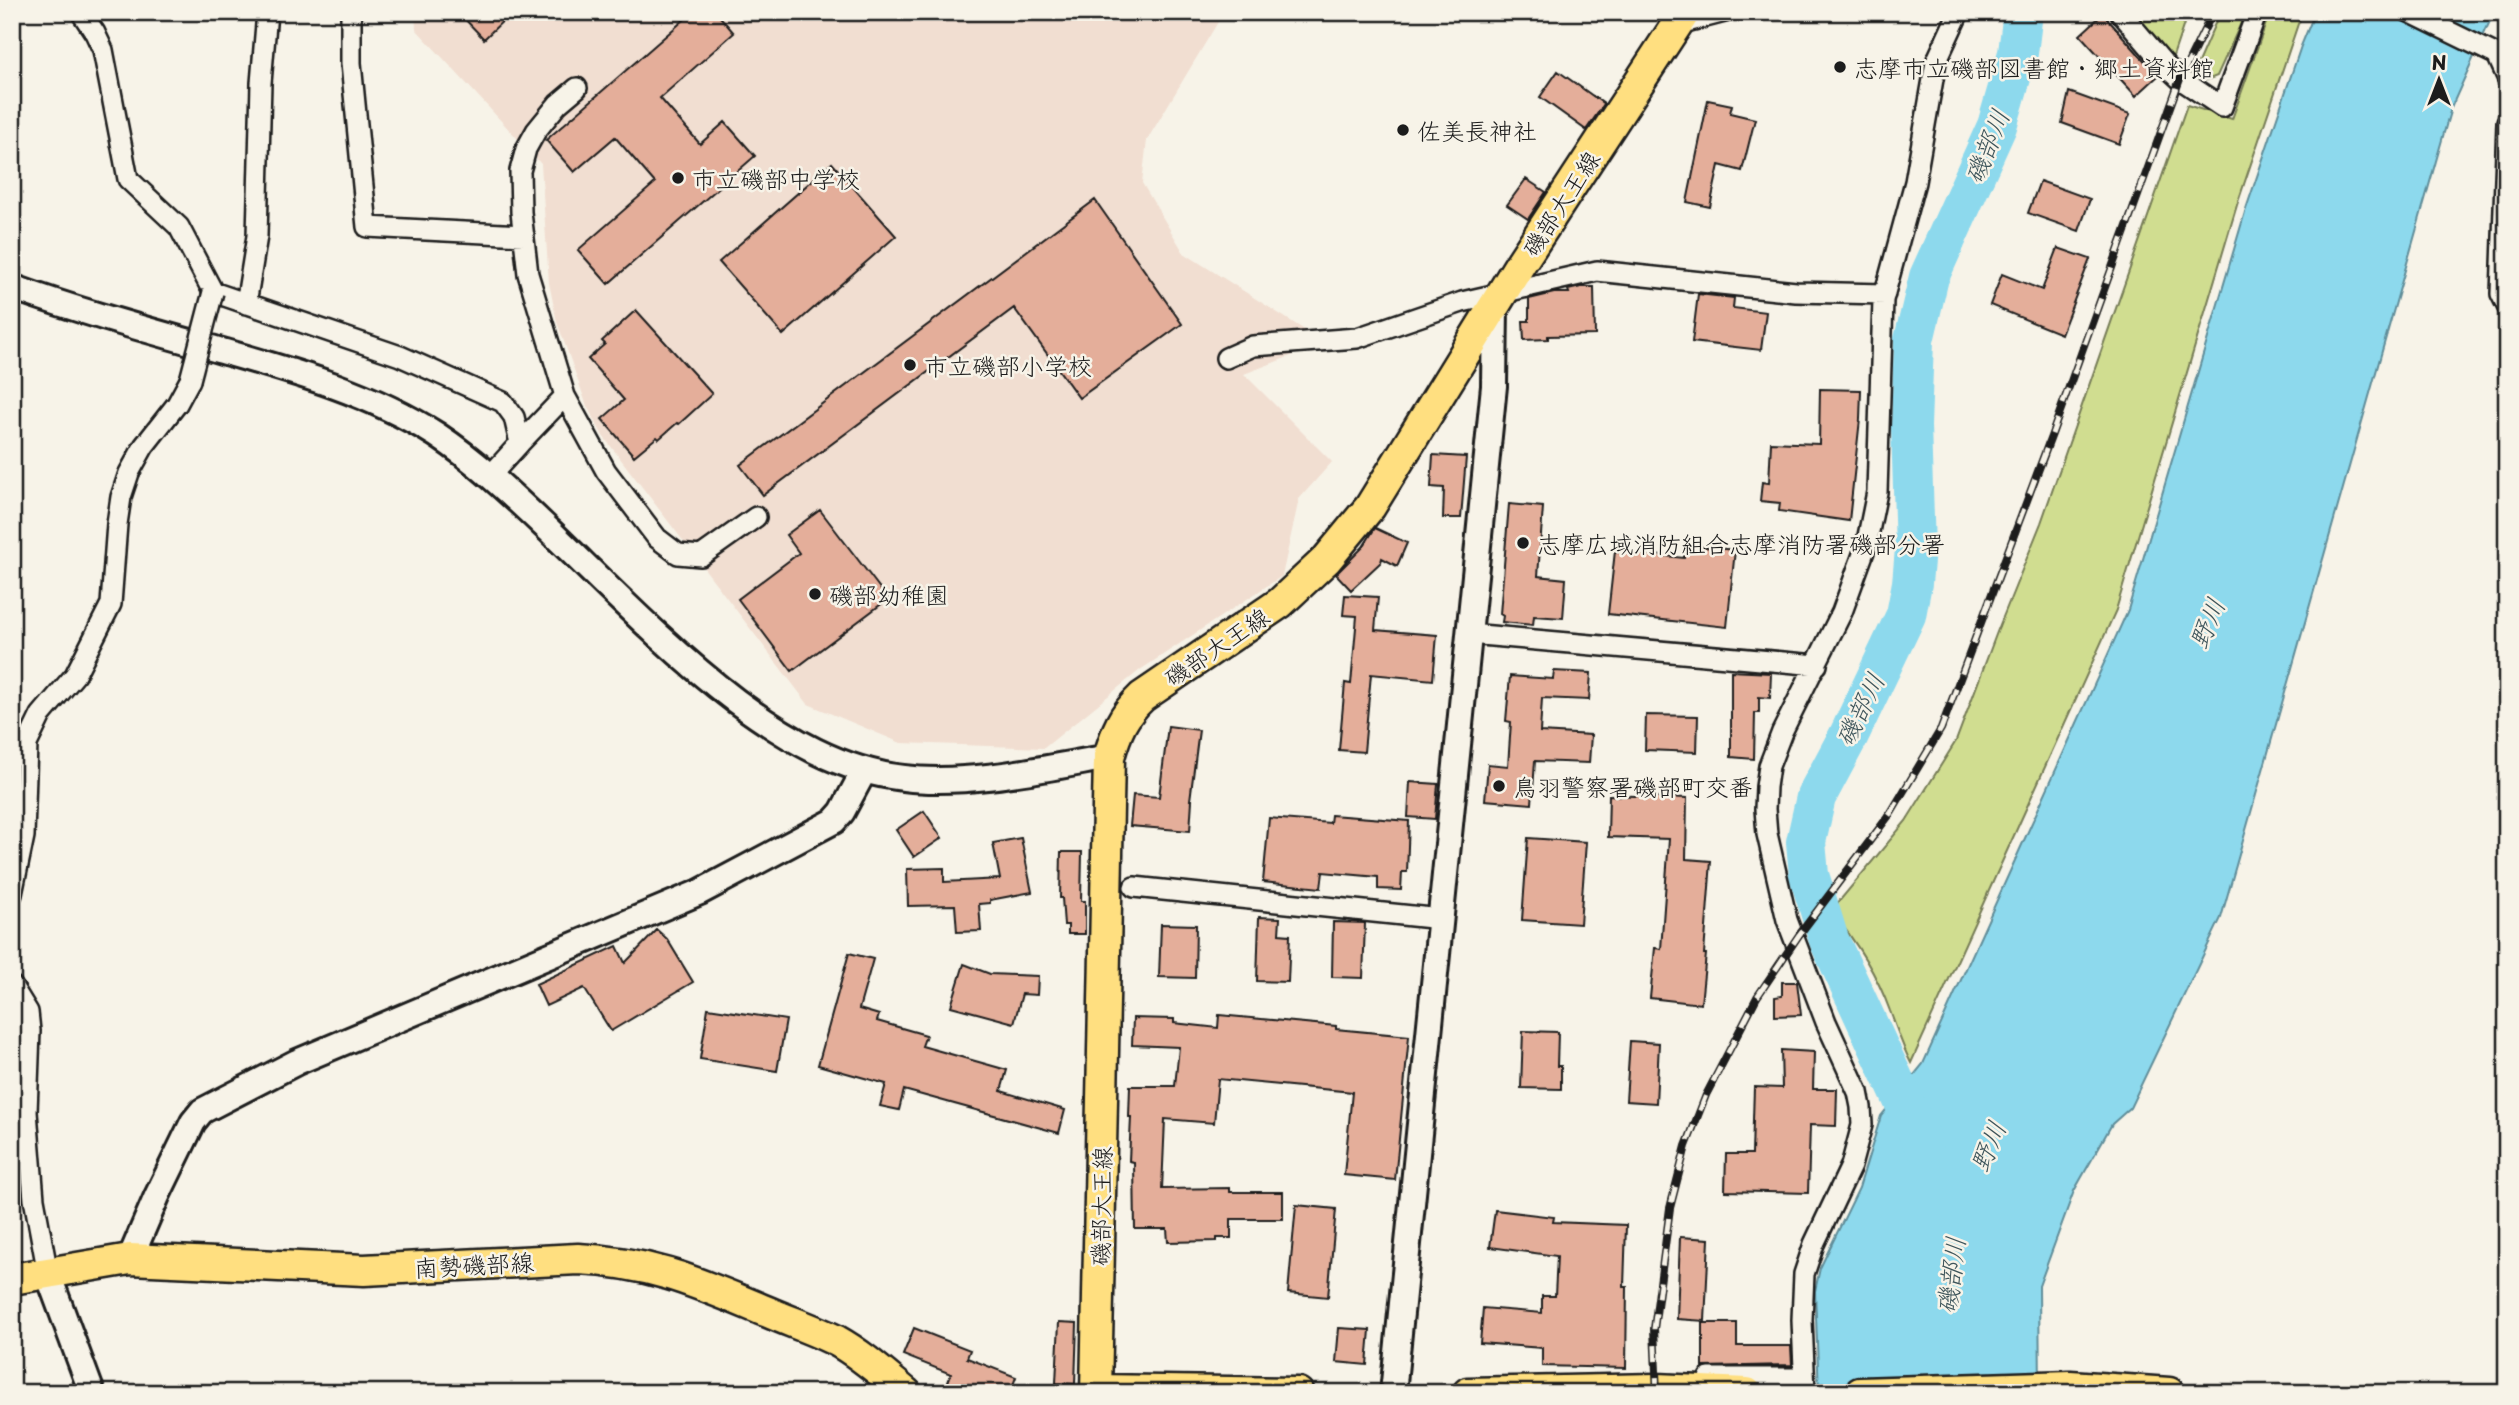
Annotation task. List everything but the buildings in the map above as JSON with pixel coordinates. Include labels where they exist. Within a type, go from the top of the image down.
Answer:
[{"type":"main road","name":"磯部大王線","points":[[1096,1391],[1109,757],[1119,725],[1133,705],[1280,603],[1327,559],[1370,507],[1499,299],[1680,18]]},
{"type":"main road","name":"南勢磯部線","points":[[12,1279],[130,1259],[364,1270],[578,1259],[612,1260],[661,1270],[688,1279],[837,1341],[873,1365],[906,1393]]},
{"type":"main road","points":[[1860,1393],[2070,1386],[2169,1393]]},
{"type":"main road","points":[[1468,1393],[1685,1390],[1747,1393]]},
{"type":"main road","points":[[1096,1391],[1298,1393]]},
{"type":"street","points":[[12,894],[24,836],[27,744],[31,732],[41,715],[75,675],[111,604],[121,497],[129,473],[144,446],[177,404],[190,380],[213,292],[179,227],[128,179],[103,50],[81,12]]},
{"type":"street","points":[[246,304],[257,236],[261,83],[267,12]]},
{"type":"street","points":[[351,12],[351,63],[367,228],[524,235]]},
{"type":"street","points":[[1680,18],[1725,12]]},
{"type":"street","points":[[1685,1390],[1696,1378],[1805,1385],[1802,1320],[1804,1274],[1814,1244],[1851,1166],[1862,1125],[1858,1092],[1826,1022],[1787,920],[1773,864],[1765,809],[1769,766],[1782,732],[1842,612],[1866,546],[1876,501],[1885,294],[1915,182],[1936,61],[1959,12]]},
{"type":"street","points":[[2119,12],[2173,72],[2222,107],[2257,12]]},
{"type":"street","points":[[2409,12],[2497,55],[2507,77]]},
{"type":"street","points":[[577,88],[558,104],[536,131],[526,149],[520,171],[528,274],[565,396],[606,471],[657,538],[678,554],[701,556],[756,517]]},
{"type":"street","points":[[2507,122],[2501,294],[2507,306]]},
{"type":"street","points":[[1226,358],[1262,345],[1357,338],[1462,302],[1499,299],[1597,271],[1796,292],[1885,294]]},
{"type":"street","points":[[12,287],[73,309],[299,373],[373,401],[436,435],[491,475],[696,670],[774,729],[828,757],[864,771],[907,779],[1023,773],[1109,757]]},
{"type":"street","points":[[213,292],[400,356],[503,402],[514,417],[520,443]]},
{"type":"street","points":[[1393,1393],[1494,386],[1499,299]]},
{"type":"street","points":[[491,475],[565,396]]},
{"type":"street","points":[[1469,634],[1817,665]]},
{"type":"street","points":[[130,1259],[192,1122],[202,1111],[297,1062],[700,892],[834,821],[842,812],[864,771]]},
{"type":"street","points":[[1134,887],[1441,919]]},
{"type":"street","points":[[12,986],[28,1012],[30,1031],[27,1112],[33,1187],[48,1274],[92,1393]]},
{"type":"shaded area","points":[[415,12],[1224,12],[1147,140],[1142,183],[1184,253],[1325,343],[1244,374],[1332,462],[1299,499],[1282,576],[1140,670],[1044,748],[901,743],[808,704],[603,436],[587,406],[557,322],[549,283],[541,164],[416,29]]},
{"type":"green space","points":[[2130,12],[2188,12],[2172,59]]},
{"type":"green space","points":[[2220,12],[2246,12],[2217,76],[2207,80],[2193,74]]},
{"type":"green space","points":[[2270,12],[2302,12],[2237,205],[2116,610],[1911,1063],[1872,971],[1831,911],[1906,821],[1956,741],[2041,523],[2187,105],[2232,119]]},
{"type":"water","name":"野川","points":[[2315,12],[2494,12],[2451,108],[2221,918],[2130,1108],[2112,1124],[2074,1191],[2039,1286],[2040,1393],[1819,1393],[1815,1291],[1820,1268],[1859,1188],[1881,1116],[1923,1064],[2128,610],[2245,212]]},
{"type":"waterway","name":"磯部川","points":[[1923,1143],[1829,940],[1809,875],[1806,842],[1816,797],[1906,615],[1915,549],[1911,426],[1914,340],[1929,277],[1997,126],[2018,53],[2023,12]]},
{"type":"railway","points":[[1657,1393],[1654,1329],[1670,1208],[1686,1146],[1706,1095],[1757,997],[1799,935],[1890,814],[1941,729],[2052,434],[2180,79],[2213,12]]},
{"type":"place","name":"志摩市立磯部図書館・郷土資料館","points":[[1840,67]]},
{"type":"place","name":"佐美長神社","points":[[1403,130]]},
{"type":"place","name":"市立磯部中学校","points":[[678,178]]},
{"type":"place","name":"市立磯部小学校","points":[[910,365]]},
{"type":"place","name":"志摩広域消防組合志摩消防署磯部分署","points":[[1523,543]]},
{"type":"place","name":"磯部幼稚園","points":[[815,594]]},
{"type":"place","name":"鳥羽警察署磯部町交番","points":[[1499,786]]}]
